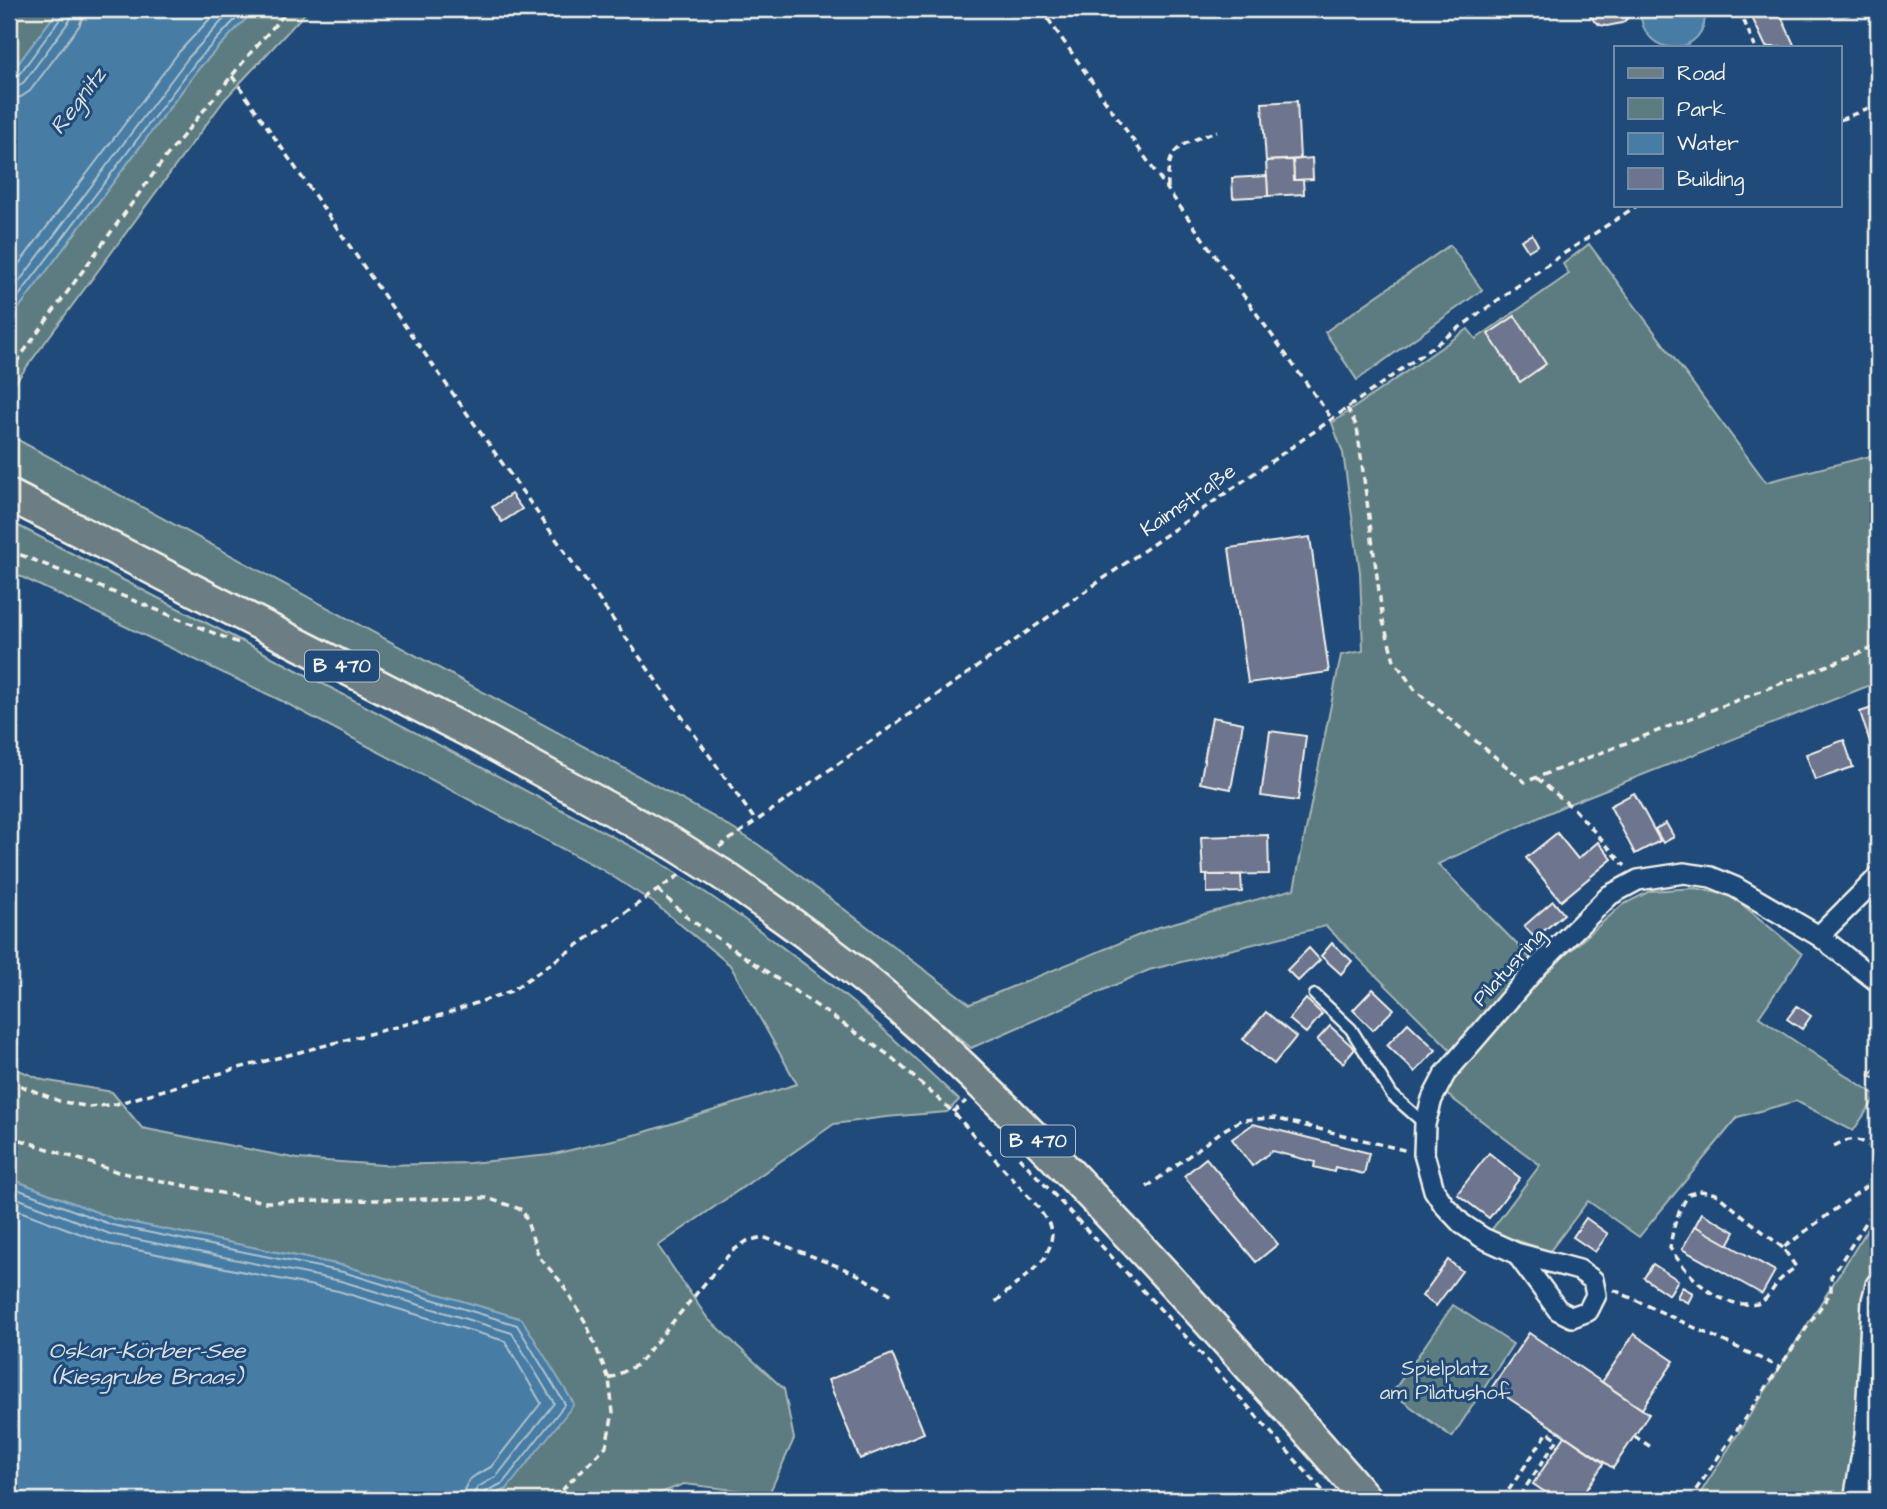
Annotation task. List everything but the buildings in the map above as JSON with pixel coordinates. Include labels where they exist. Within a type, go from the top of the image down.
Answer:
[{"type":"main road","name":"B 470","points":[[9,495],[484,739],[673,843],[717,863],[842,960],[915,1021],[984,1087],[1181,1292],[1367,1500]]},
{"type":"street","name":"Pilatusring","points":[[1516,1253],[1558,1310],[1572,1317],[1588,1311],[1596,1295],[1593,1280],[1579,1270],[1516,1253],[1483,1238],[1462,1224],[1444,1205],[1434,1190],[1424,1154],[1425,1124],[1432,1099],[1445,1074],[1538,966],[1610,895],[1638,880],[1684,873],[1712,877],[1735,887],[1819,936],[1878,982]]},
{"type":"street","points":[[1819,936],[1878,877]]},
{"type":"street","points":[[1856,1500],[1867,1436],[1874,1301],[1878,1285]]},
{"type":"lane","points":[[1315,995],[1352,1029],[1392,1095],[1425,1124]]},
{"type":"path","points":[[9,15],[14,9]]},
{"type":"path","points":[[9,372],[165,158],[289,9]]},
{"type":"path","points":[[1041,9],[1332,419]]},
{"type":"path","points":[[1739,9],[1755,46]]},
{"type":"path","points":[[232,76],[398,316],[755,820]]},
{"type":"path","points":[[1842,119],[1878,104]]},
{"type":"path","points":[[1168,190],[1170,161],[1176,148],[1216,131]]},
{"type":"path","name":"Kaimstraße","points":[[717,863],[755,820],[1332,419],[1551,262],[1636,206]]},
{"type":"path","points":[[1347,407],[1357,427],[1383,621],[1394,660],[1415,690],[1525,782],[1878,646]]},
{"type":"path","points":[[9,550],[236,642],[251,642]]},
{"type":"path","points":[[1538,778],[1575,810],[1638,880]]},
{"type":"path","points":[[9,1081],[59,1101],[90,1107],[116,1104],[235,1069],[445,1014],[511,991],[678,876]]},
{"type":"path","points":[[659,890],[688,918],[890,1056],[953,1112],[1038,1206],[1049,1224],[1052,1235],[1050,1246],[1044,1259],[994,1303]]},
{"type":"path","points":[[953,1112],[967,1101]]},
{"type":"path","points":[[1147,1187],[1241,1120],[1274,1118],[1424,1154]]},
{"type":"path","points":[[9,1136],[118,1172],[265,1202],[487,1198],[523,1210],[539,1257],[561,1282],[586,1323],[609,1379],[613,1413],[606,1446],[555,1500]]},
{"type":"path","points":[[1783,1248],[1868,1185],[1874,1177],[1878,1154],[1869,1145],[1859,1140],[1844,1140],[1834,1146]]},
{"type":"path","points":[[1013,1151],[1188,1339],[1331,1500]]},
{"type":"path","points":[[1701,1191],[1716,1194],[1783,1248],[1796,1267],[1781,1279],[1769,1295],[1756,1304],[1737,1304],[1706,1289],[1681,1266],[1670,1248],[1678,1212],[1689,1194],[1701,1191]]},
{"type":"path","points":[[1689,1500],[1831,1292],[1831,1277],[1878,1204]]},
{"type":"path","points":[[609,1379],[637,1365],[731,1252],[747,1241],[763,1237],[855,1273],[894,1296]]},
{"type":"path","points":[[1593,1280],[1779,1367]]},
{"type":"path","points":[[1502,1500],[1548,1432],[1558,1439],[1517,1500]]},
{"type":"path","points":[[1634,1436],[1651,1447]]},
{"type":"green space","points":[[11,9],[59,9],[9,76],[9,12]]},
{"type":"green space","points":[[255,9],[309,9],[225,99],[9,391],[9,321],[200,67]]},
{"type":"green space","points":[[1589,244],[1766,482],[1878,454],[1878,682],[1566,805],[1438,864],[1545,973],[1622,905],[1650,891],[1695,888],[1732,896],[1802,954],[1759,1017],[1877,1096],[1853,1131],[1796,1101],[1738,1117],[1639,1237],[1588,1201],[1550,1251],[1490,1232],[1540,1165],[1441,1090],[1465,1064],[1326,926],[1149,970],[971,1048],[860,954],[743,871],[685,834],[511,738],[9,476],[9,435],[714,817],[759,845],[970,1004],[1159,927],[1294,889],[1341,655],[1363,651],[1360,572],[1343,453],[1332,423],[1468,329],[1476,339],[1569,274],[1563,264]]},
{"type":"green space","points":[[1450,245],[1482,290],[1357,380],[1325,332]]},
{"type":"green space","points":[[9,521],[655,859],[707,893],[833,986],[959,1100],[947,1112],[834,1124],[658,1246],[708,1319],[784,1389],[794,1439],[769,1494],[684,1484],[642,1500],[483,1500],[507,1489],[522,1319],[345,1266],[114,1219],[9,1178],[9,1066],[43,1080],[112,1092],[142,1128],[298,1159],[383,1165],[470,1163],[550,1155],[642,1133],[797,1084],[730,965],[654,903],[601,869],[282,701],[9,571]]},
{"type":"green space","points":[[1878,1213],[1877,1500],[1696,1500]]},
{"type":"green space","name":"Spielplatz am Pilatushof","points":[[1453,1305],[1513,1344],[1452,1437],[1392,1393]]},
{"type":"water","name":"Regnitz","points":[[59,9],[255,9],[200,67],[9,321],[9,76]]},
{"type":"water","points":[[1640,9],[1705,9],[1704,25],[1697,37],[1687,44],[1662,45],[1651,39],[1643,26]]},
{"type":"water","points":[[1819,9],[1858,9],[1838,17]]},
{"type":"water","name":"Oskar-Körber-See (Kiesgrube Braas)","points":[[9,1178],[114,1219],[345,1266],[522,1319],[574,1404],[507,1489],[483,1500],[9,1500]]}]
